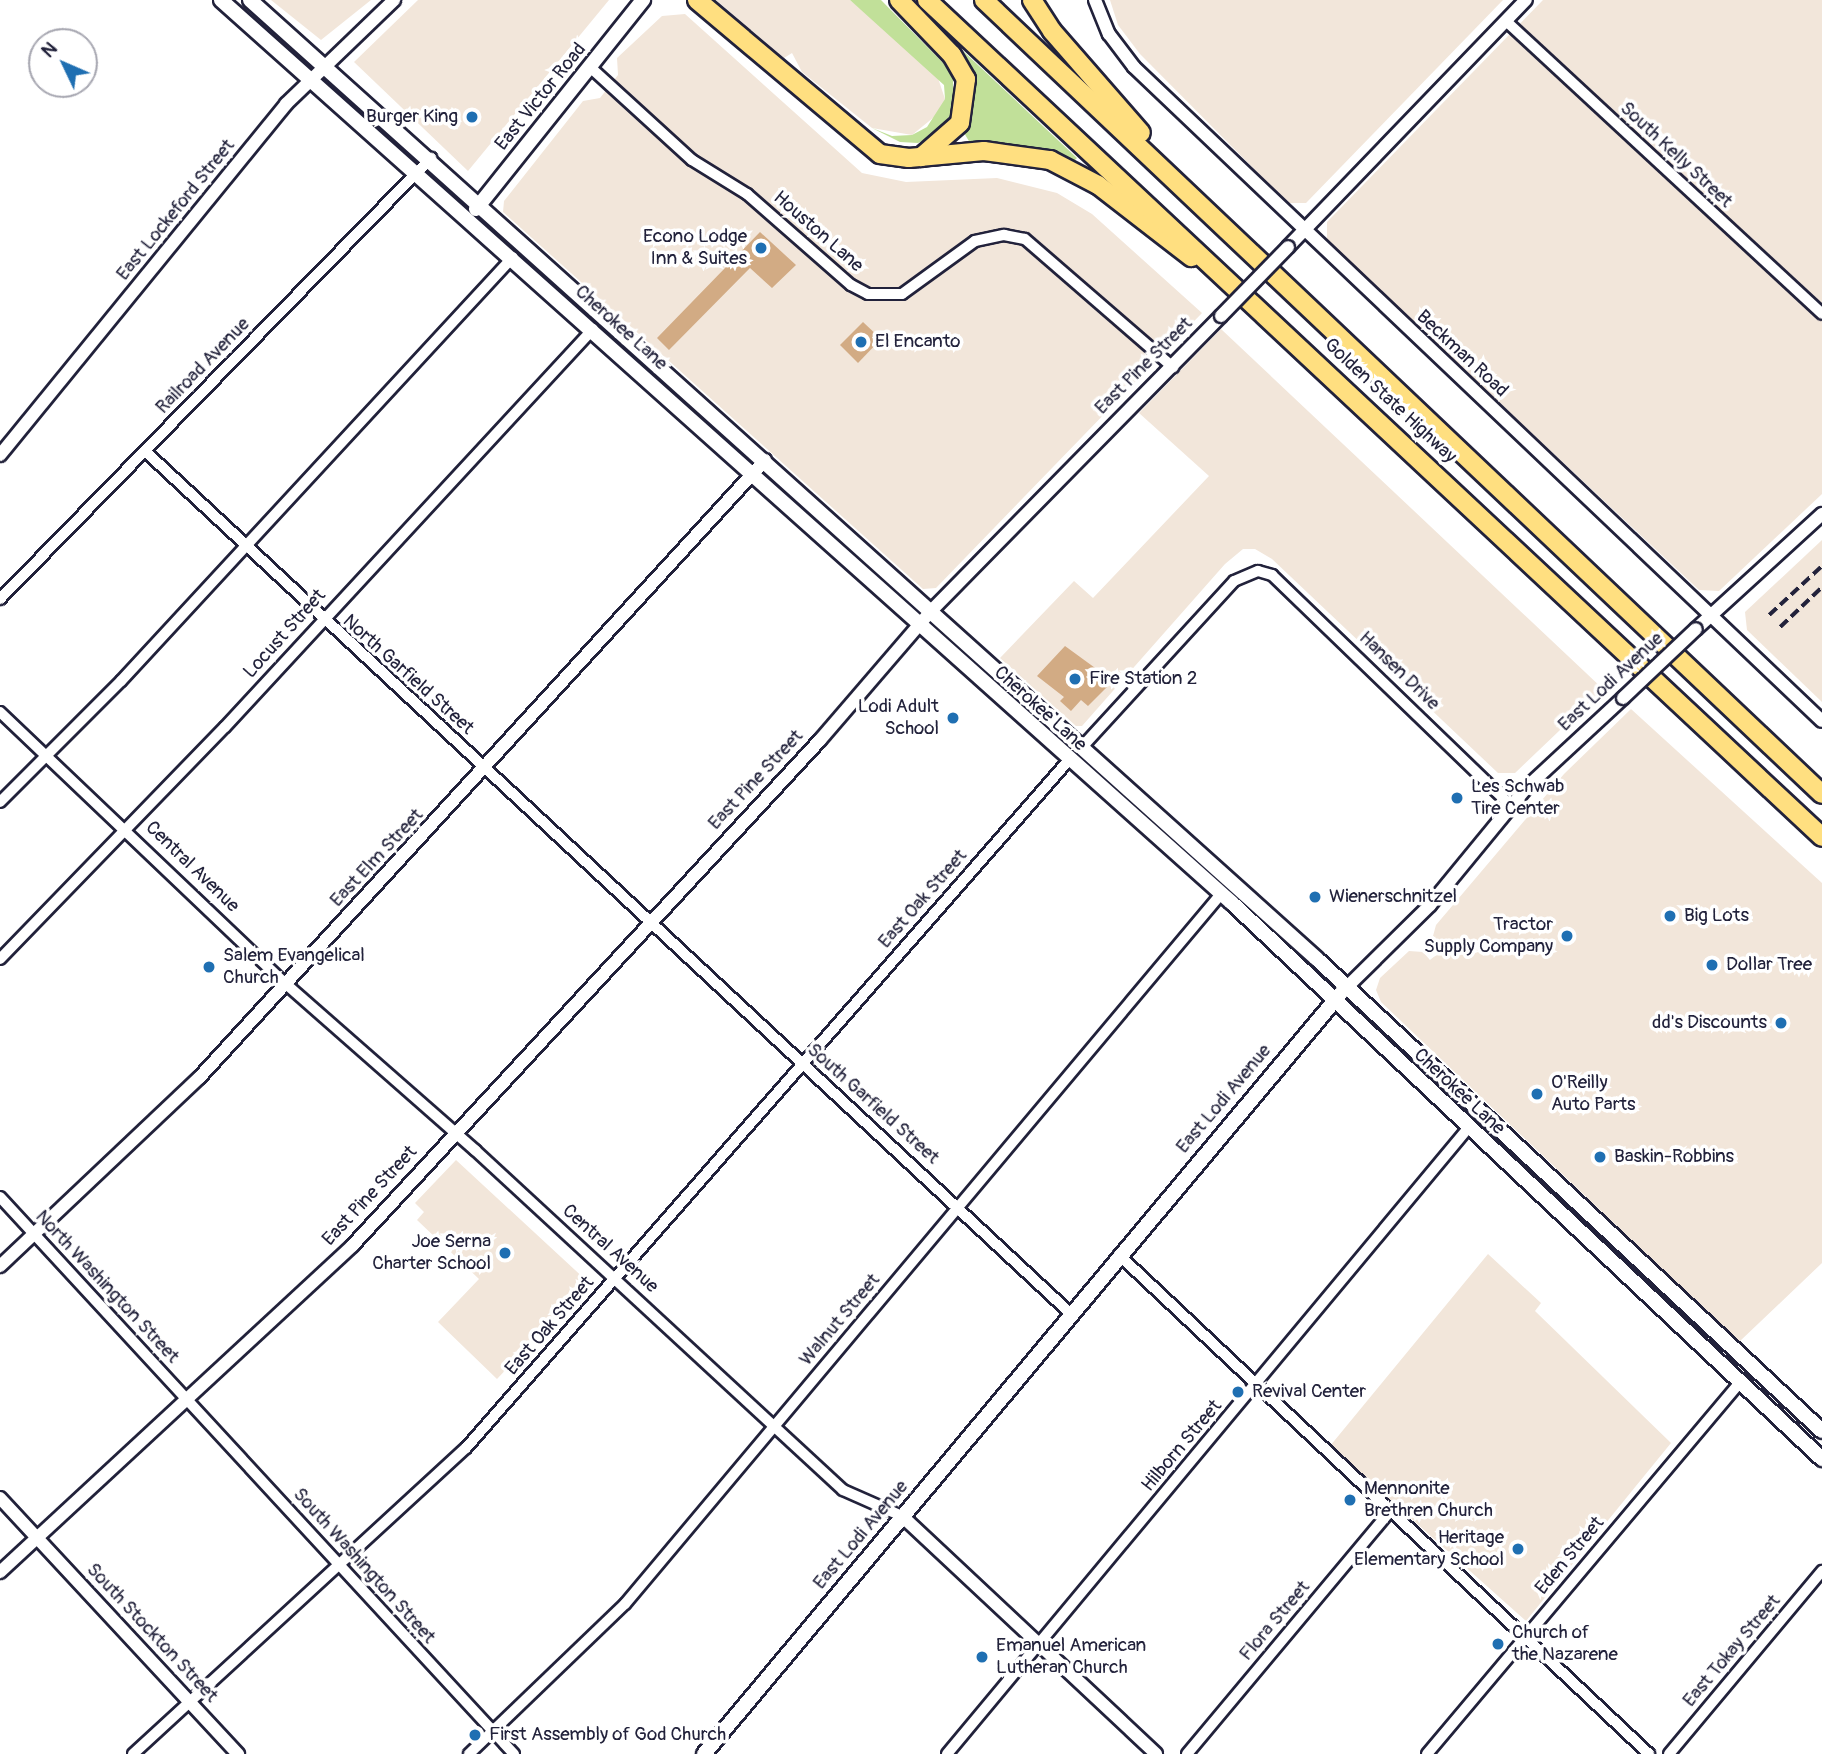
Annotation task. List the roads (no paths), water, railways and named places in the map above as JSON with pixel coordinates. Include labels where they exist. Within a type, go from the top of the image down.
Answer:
[{"type":"highway","points":[[697,0],[867,145],[895,158],[984,150],[1064,165],[1118,199],[1172,246],[1236,285]]},
{"type":"highway","points":[[899,0],[952,55],[966,79],[960,123],[921,157]]},
{"type":"highway","name":"Golden State Highway","points":[[927,0],[1236,285],[1822,836]]},
{"type":"highway","name":"Golden State Highway","points":[[984,0],[1822,794]]},
{"type":"highway","points":[[1031,0],[1191,196]]},
{"type":"main road","name":"Cherokee Lane","points":[[221,0],[513,257],[1068,761],[1221,894],[1822,1460]]},
{"type":"main road","name":"Cherokee Lane","points":[[250,0],[431,158],[1348,986],[1822,1431]]},
{"type":"main road","name":"East Victor Road","points":[[468,218],[643,0]]},
{"type":"main road","name":"East Lodi Avenue","points":[[704,1754],[1070,1313],[1334,999],[1348,986]]},
{"type":"street","name":"East Lockeford Street","points":[[0,455],[310,79],[394,0]]},
{"type":"street","name":"Beckman Road","points":[[1095,0],[1109,34],[1134,67],[1822,721]]},
{"type":"street","name":"East Pine Street","points":[[0,1572],[304,1293],[650,922],[931,611],[1172,367],[1526,0]]},
{"type":"street","name":"South Kelly Street","points":[[1506,21],[1822,314]]},
{"type":"street","name":"Houston Lane","points":[[590,66],[692,160],[747,194],[833,271],[868,294],[901,294],[975,241],[1004,236],[1026,240],[1172,367]]},
{"type":"street","name":"Railroad Avenue","points":[[0,599],[431,158]]},
{"type":"street","points":[[0,802],[48,756],[513,257]]},
{"type":"street","name":"Locust Street","points":[[0,959],[126,831],[593,329]]},
{"type":"street","name":"North Garfield Street","points":[[145,451],[322,620],[650,922]]},
{"type":"street","name":"East Elm Street","points":[[0,1266],[157,1121],[485,769],[765,460]]},
{"type":"street","name":"East Lodi Avenue","points":[[1348,986],[1430,905],[1510,805],[1822,514]]},
{"type":"street","name":"Hansen Drive","points":[[1082,747],[1234,581],[1258,571],[1272,575],[1510,805]]},
{"type":"street","points":[[0,712],[48,756]]},
{"type":"street","name":"Central Avenue","points":[[48,756],[286,984],[456,1133],[843,1490],[902,1516],[1156,1754]]},
{"type":"street","name":"East Oak Street","points":[[134,1754],[466,1448],[1068,761]]},
{"type":"street","name":"Walnut Street","points":[[469,1754],[625,1604],[1221,894]]},
{"type":"street","name":"South Garfield Street","points":[[650,922],[960,1206],[1070,1313]]},
{"type":"street","name":"Hilborn Street","points":[[947,1754],[1469,1127]]},
{"type":"street","name":"North Washington Street","points":[[0,1196],[188,1401]]},
{"type":"street","points":[[1119,1255],[1649,1754]]},
{"type":"street","name":"Eden Street","points":[[1427,1754],[1741,1381]]},
{"type":"street","name":"South Washington Street","points":[[188,1401],[514,1754]]},
{"type":"street","name":"South Stockton Street","points":[[0,1499],[239,1754]]},
{"type":"street","name":"Flora Street","points":[[1186,1754],[1391,1510]]},
{"type":"street","name":"East Tokay Street","points":[[1669,1754],[1822,1571]]},
{"type":"railway","points":[[1769,615],[1822,566]]},
{"type":"railway","points":[[1780,627],[1822,587]]},
{"type":"place","name":"Burger King","points":[[472,117]]},
{"type":"place","name":"Econo Lodge Inn & Suites","points":[[761,248]]},
{"type":"place","name":"El Encanto","points":[[861,342]]},
{"type":"place","name":"Fire Station 2","points":[[1075,679]]},
{"type":"place","name":"Lodi Adult School","points":[[953,718]]},
{"type":"place","name":"Les Schwab Tire Center","points":[[1457,798]]},
{"type":"place","name":"Wienerschnitzel","points":[[1315,897]]},
{"type":"place","name":"Big Lots","points":[[1670,916]]},
{"type":"place","name":"Tractor Supply Company","points":[[1567,936]]},
{"type":"place","name":"Dollar Tree","points":[[1712,965]]},
{"type":"place","name":"Salem Evangelical Church","points":[[209,967]]},
{"type":"place","name":"dd's Discounts","points":[[1781,1023]]},
{"type":"place","name":"O'Reilly Auto Parts","points":[[1537,1094]]},
{"type":"place","name":"Baskin-Robbins","points":[[1600,1157]]},
{"type":"place","name":"Joe Serna Charter School","points":[[505,1253]]},
{"type":"place","name":"Revival Center","points":[[1238,1392]]},
{"type":"place","name":"Mennonite Brethren Church","points":[[1350,1500]]},
{"type":"place","name":"Heritage Elementary School","points":[[1518,1549]]},
{"type":"place","name":"Church of the Nazarene","points":[[1498,1644]]},
{"type":"place","name":"Emanuel American Lutheran Church","points":[[982,1657]]},
{"type":"place","name":"First Assembly of God Church","points":[[475,1735]]}]
